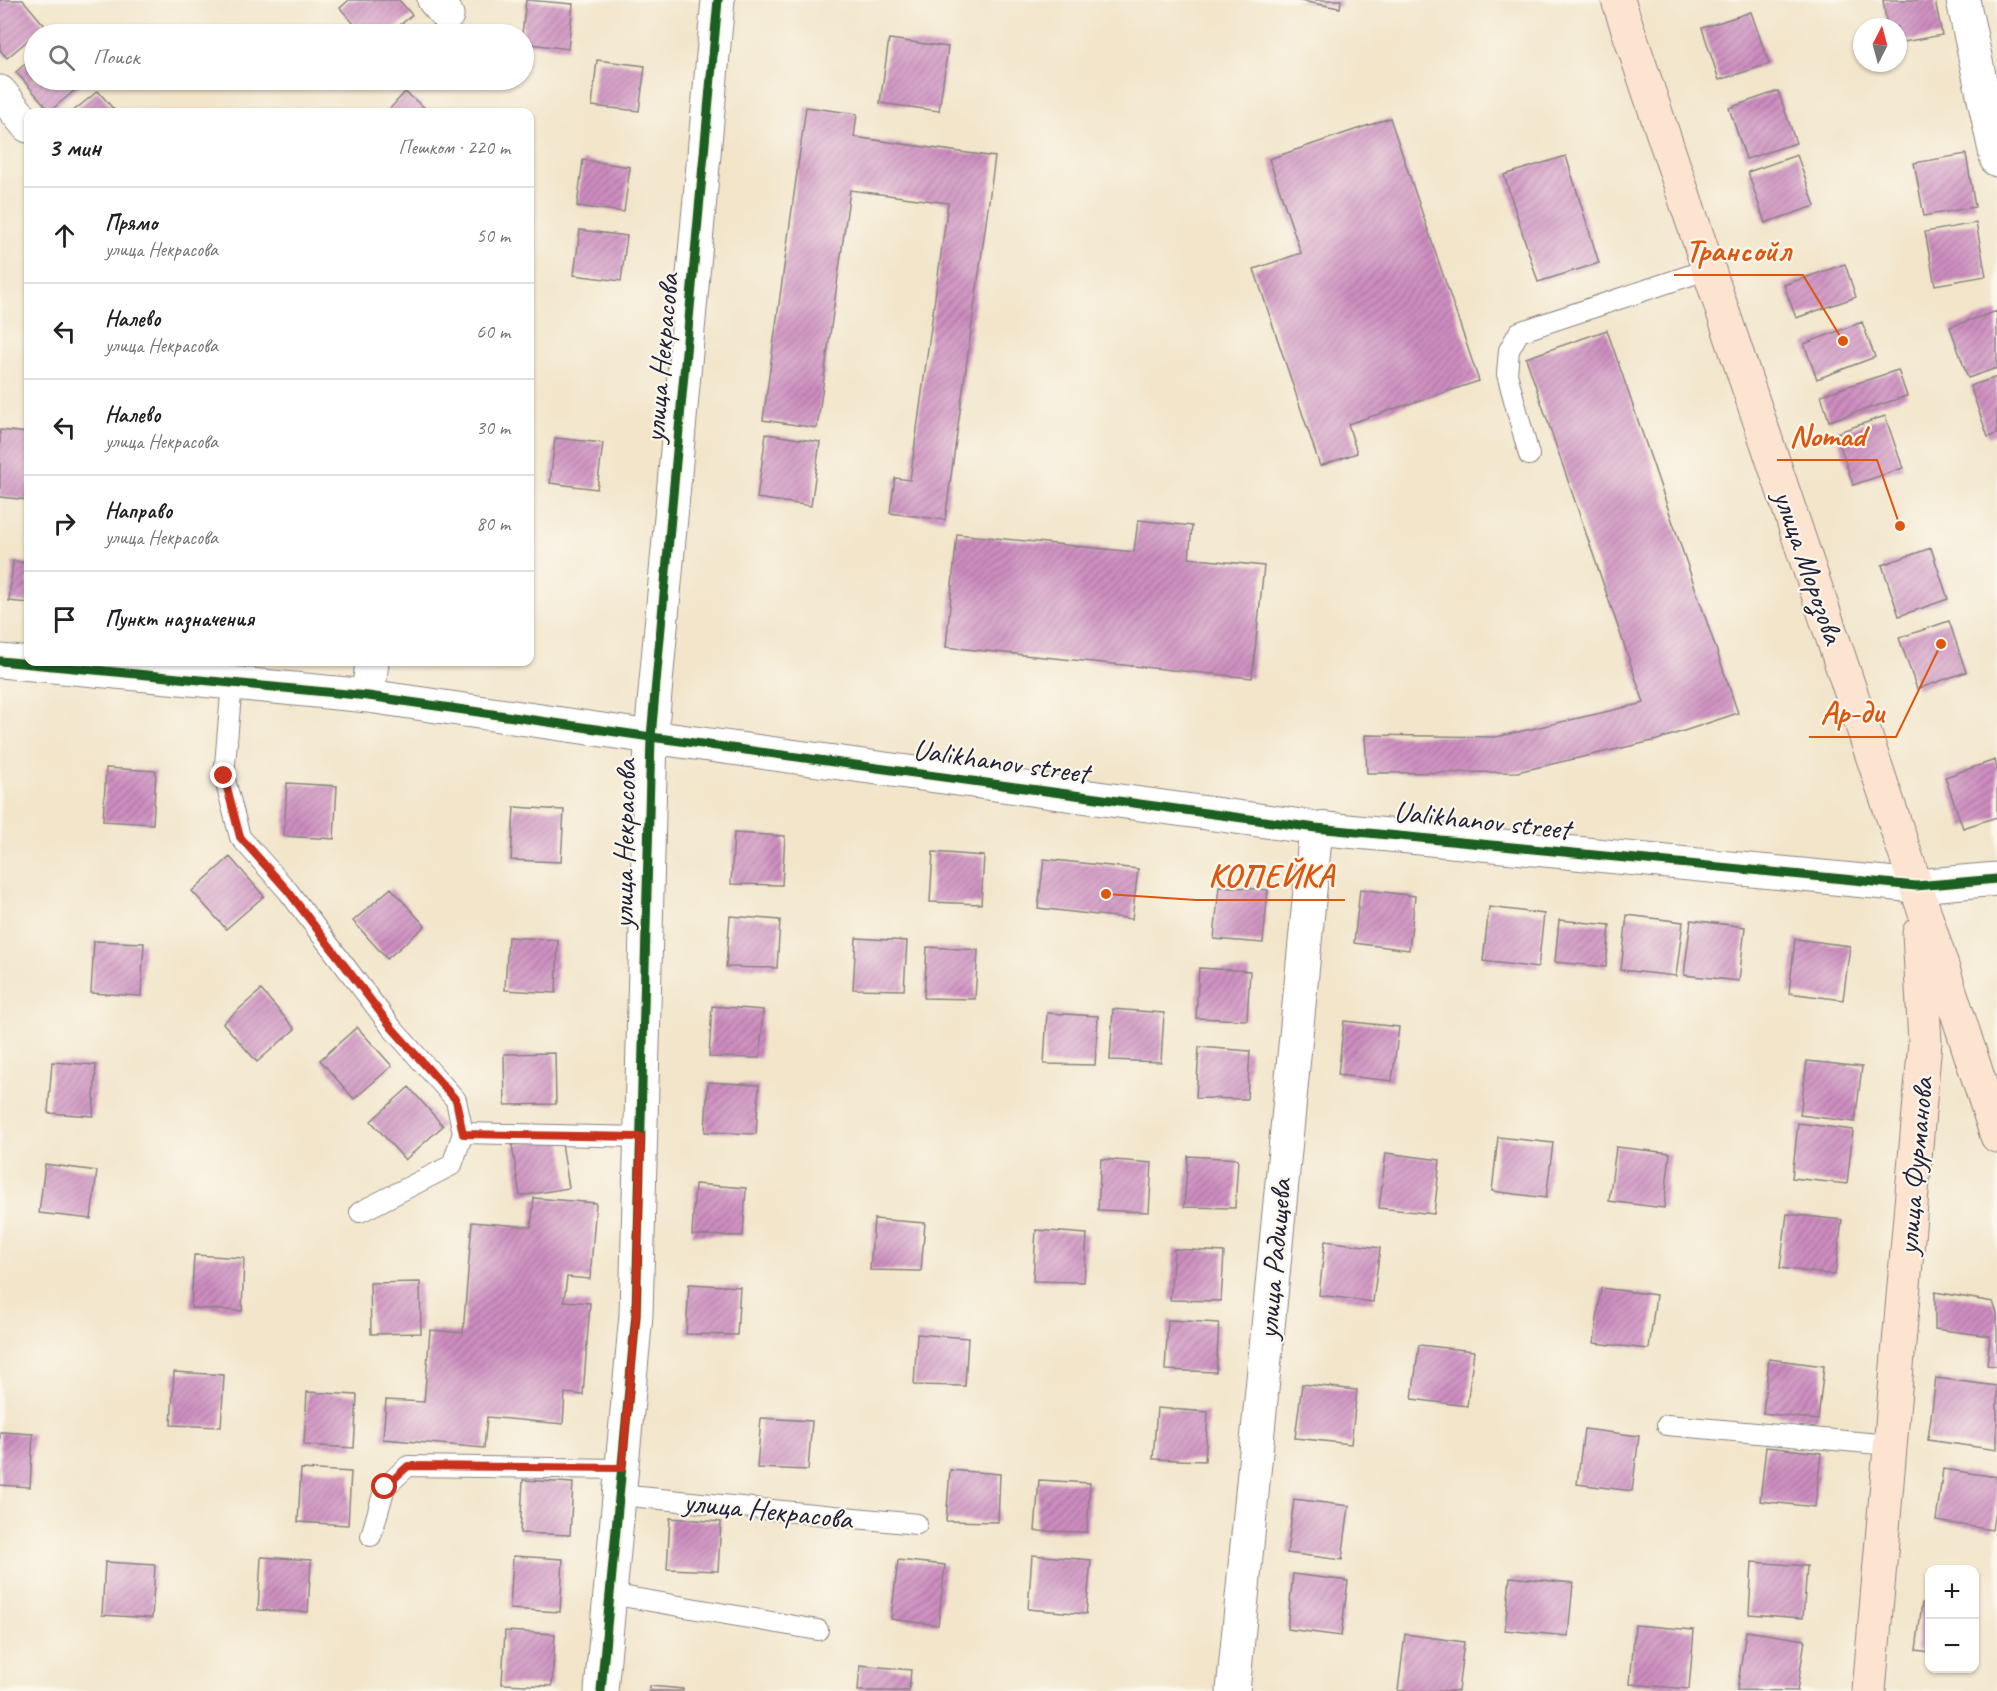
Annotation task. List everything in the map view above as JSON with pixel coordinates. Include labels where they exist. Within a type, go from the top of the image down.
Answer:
[{"type":"main road","name":"улица Морозова","points":[[1618,0],[1916,886],[1997,1136]]},
{"type":"main road","name":"улица Фурманова","points":[[1869,1691],[1925,1042],[1916,886]]},
{"type":"street","name":"улица Некрасова","points":[[601,1691],[636,1315],[651,738],[718,0]]},
{"type":"street","points":[[1963,0],[1997,160]]},
{"type":"street","points":[[0,92],[24,121]]},
{"type":"street","name":"Ualikhanov street","points":[[0,661],[24,663]]},
{"type":"street","name":"Ualikhanov street","points":[[53,666],[368,696],[651,738],[1316,828],[1916,886],[1997,879]]},
{"type":"street","points":[[368,696],[372,666]]},
{"type":"street","name":"улица Радищева","points":[[1233,1691],[1316,828]]},
{"type":"lane","points":[[1529,455],[1507,374],[1509,350],[1519,332],[1709,269]]},
{"type":"lane","points":[[232,683],[224,776],[240,837],[288,891],[392,1028],[456,1100],[463,1134],[452,1165],[360,1212]]},
{"type":"lane","points":[[463,1134],[641,1137]]},
{"type":"lane","points":[[1667,1425],[1890,1445]]},
{"type":"lane","name":"улица Некрасова","points":[[371,1536],[385,1487],[408,1466],[621,1482],[917,1524]]},
{"type":"lane","points":[[610,1594],[818,1630]]},
{"type":"building","points":[[0,0],[23,0],[43,24],[24,24],[24,44],[7,58],[0,50]]},
{"type":"building","points":[[349,0],[399,0],[412,15],[401,24],[354,24],[340,8]]},
{"type":"building","points":[[526,0],[573,4],[568,49],[534,44],[534,24],[523,24]]},
{"type":"building","points":[[1295,0],[1341,0],[1340,8]]},
{"type":"building","points":[[1883,0],[1935,0],[1942,35],[1907,41],[1907,18],[1886,18]]},
{"type":"building","points":[[1751,12],[1769,64],[1719,80],[1702,28]]},
{"type":"building","points":[[889,39],[948,47],[939,111],[880,103]]},
{"type":"building","points":[[597,60],[645,66],[639,111],[592,106]]},
{"type":"building","points":[[24,65],[24,81],[16,72]]},
{"type":"building","points":[[32,90],[75,90],[54,108],[47,108]]},
{"type":"building","points":[[98,91],[113,108],[77,108]]},
{"type":"building","points":[[1778,91],[1796,143],[1746,159],[1729,108]]},
{"type":"building","points":[[405,92],[425,108],[391,108]]},
{"type":"building","points":[[806,107],[857,114],[854,137],[995,157],[945,520],[890,513],[895,478],[910,480],[948,203],[850,190],[817,428],[763,420]]},
{"type":"building","points":[[1390,118],[1479,381],[1348,424],[1357,453],[1320,466],[1254,269],[1301,253],[1269,159]]},
{"type":"building","points":[[1966,154],[1975,207],[1924,216],[1914,163]]},
{"type":"building","points":[[1797,155],[1815,206],[1765,223],[1748,172]]},
{"type":"building","points":[[1566,156],[1599,263],[1538,282],[1504,175]]},
{"type":"building","points":[[583,160],[630,167],[624,212],[577,206]]},
{"type":"building","points":[[1976,223],[1986,276],[1935,285],[1925,232]]},
{"type":"building","points":[[580,230],[627,236],[621,281],[574,275]]},
{"type":"building","points":[[1845,264],[1856,297],[1796,318],[1784,285]]},
{"type":"building","points":[[1997,311],[1997,368],[1968,378],[1950,327]]},
{"type":"building","points":[[1862,322],[1875,357],[1817,379],[1804,344]]},
{"type":"building","points":[[1607,330],[1738,713],[1657,740],[1517,772],[1367,773],[1365,735],[1496,737],[1644,703],[1526,358]]},
{"type":"building","points":[[1898,370],[1907,396],[1829,421],[1821,395]]},
{"type":"building","points":[[1997,377],[1997,434],[1988,437],[1970,386]]},
{"type":"building","points":[[1885,416],[1903,468],[1853,485],[1836,433]]},
{"type":"building","points":[[0,430],[24,433],[24,500],[0,497]]},
{"type":"building","points":[[766,434],[820,442],[811,506],[757,498]]},
{"type":"building","points":[[555,438],[603,443],[597,489],[550,483]]},
{"type":"building","points":[[1138,520],[1192,526],[1189,558],[1264,566],[1252,678],[946,647],[957,534],[1134,552]]},
{"type":"building","points":[[1931,548],[1948,599],[1899,616],[1882,565]]},
{"type":"building","points":[[13,561],[24,562],[24,603],[9,601]]},
{"type":"building","points":[[1949,621],[1966,672],[1917,689],[1899,638]]},
{"type":"building","points":[[1995,760],[1997,817],[1963,828],[1945,777]]},
{"type":"building","points":[[106,768],[156,771],[153,824],[103,821]]},
{"type":"building","points":[[287,783],[337,786],[334,839],[284,836]]},
{"type":"building","points":[[514,807],[564,810],[561,862],[511,860]]},
{"type":"building","points":[[734,833],[785,836],[782,885],[731,884]]},
{"type":"building","points":[[933,852],[984,856],[981,904],[930,902]]},
{"type":"building","points":[[230,857],[264,896],[226,929],[192,891]]},
{"type":"building","points":[[1044,859],[1138,869],[1132,919],[1038,908]]},
{"type":"building","points":[[1219,886],[1268,890],[1263,943],[1214,939]]},
{"type":"building","points":[[391,888],[425,926],[387,959],[353,921]]},
{"type":"building","points":[[1360,889],[1415,896],[1409,950],[1354,943]]},
{"type":"building","points":[[1489,907],[1544,914],[1538,968],[1483,961]]},
{"type":"building","points":[[1627,915],[1683,922],[1676,976],[1621,970]]},
{"type":"building","points":[[730,916],[780,920],[777,968],[726,967]]},
{"type":"building","points":[[1559,920],[1610,925],[1606,967],[1555,962]]},
{"type":"building","points":[[1691,920],[1745,927],[1739,981],[1684,975]]},
{"type":"building","points":[[508,937],[558,940],[556,993],[505,990]]},
{"type":"building","points":[[856,938],[907,941],[904,990],[853,989]]},
{"type":"building","points":[[1795,939],[1850,946],[1843,1000],[1789,993]]},
{"type":"building","points":[[94,941],[144,943],[141,996],[91,993]]},
{"type":"building","points":[[927,947],[978,950],[975,999],[924,998]]},
{"type":"building","points":[[1199,968],[1250,971],[1247,1020],[1196,1018]]},
{"type":"building","points":[[261,990],[295,1029],[257,1062],[223,1023]]},
{"type":"building","points":[[712,1006],[763,1010],[760,1058],[709,1057]]},
{"type":"building","points":[[1113,1009],[1164,1013],[1161,1062],[1110,1060]]},
{"type":"building","points":[[1047,1013],[1098,1016],[1095,1065],[1044,1064]]},
{"type":"building","points":[[1344,1021],[1399,1027],[1392,1081],[1338,1075]]},
{"type":"building","points":[[357,1027],[392,1066],[354,1099],[320,1060]]},
{"type":"building","points":[[1199,1047],[1250,1051],[1247,1099],[1196,1098]]},
{"type":"building","points":[[555,1053],[556,1104],[505,1105],[504,1054]]},
{"type":"building","points":[[1807,1061],[1862,1067],[1855,1122],[1800,1115]]},
{"type":"building","points":[[52,1062],[96,1065],[93,1116],[48,1113]]},
{"type":"building","points":[[708,1082],[759,1085],[756,1134],[705,1132]]},
{"type":"building","points":[[409,1087],[443,1126],[405,1160],[371,1121]]},
{"type":"building","points":[[1798,1123],[1853,1130],[1847,1184],[1792,1178]]},
{"type":"building","points":[[561,1137],[569,1188],[520,1196],[512,1145]]},
{"type":"building","points":[[1498,1137],[1553,1143],[1546,1198],[1492,1191]]},
{"type":"building","points":[[1616,1147],[1670,1153],[1664,1208],[1609,1201]]},
{"type":"building","points":[[1386,1153],[1440,1160],[1434,1214],[1379,1208]]},
{"type":"building","points":[[1188,1156],[1238,1159],[1235,1208],[1184,1207]]},
{"type":"building","points":[[1101,1159],[1152,1163],[1149,1212],[1098,1210]]},
{"type":"building","points":[[45,1164],[97,1171],[91,1219],[39,1213]]},
{"type":"building","points":[[695,1184],[746,1188],[743,1236],[692,1235]]},
{"type":"building","points":[[534,1198],[596,1203],[590,1279],[567,1277],[564,1301],[590,1303],[583,1395],[565,1393],[563,1424],[487,1417],[484,1448],[383,1439],[386,1400],[424,1402],[430,1330],[463,1333],[472,1222],[531,1227]]},
{"type":"building","points":[[1787,1214],[1842,1220],[1835,1275],[1780,1268]]},
{"type":"building","points":[[874,1219],[925,1223],[921,1271],[870,1270]]},
{"type":"building","points":[[1036,1230],[1087,1234],[1084,1282],[1033,1281]]},
{"type":"building","points":[[1325,1241],[1380,1248],[1373,1302],[1319,1295]]},
{"type":"building","points":[[1174,1249],[1224,1252],[1221,1301],[1170,1300]]},
{"type":"building","points":[[194,1255],[244,1258],[242,1311],[191,1308]]},
{"type":"building","points":[[420,1282],[421,1333],[371,1334],[370,1283]]},
{"type":"building","points":[[689,1284],[740,1287],[737,1335],[686,1334]]},
{"type":"building","points":[[1601,1288],[1656,1295],[1649,1349],[1594,1343]]},
{"type":"building","points":[[1935,1292],[1993,1302],[1997,1313],[1997,1366],[1987,1365],[1990,1336],[1935,1329]]},
{"type":"building","points":[[1168,1320],[1219,1323],[1216,1372],[1165,1370]]},
{"type":"building","points":[[917,1334],[968,1338],[965,1386],[914,1385]]},
{"type":"building","points":[[1419,1345],[1474,1351],[1467,1406],[1412,1399]]},
{"type":"building","points":[[1769,1359],[1824,1366],[1818,1420],[1763,1413]]},
{"type":"building","points":[[174,1372],[224,1375],[221,1427],[171,1425]]},
{"type":"building","points":[[1936,1378],[1997,1386],[1997,1450],[1928,1440]]},
{"type":"building","points":[[1302,1384],[1357,1390],[1351,1444],[1295,1438]]},
{"type":"building","points":[[307,1392],[357,1395],[354,1448],[304,1445]]},
{"type":"building","points":[[1157,1408],[1208,1412],[1205,1461],[1153,1459]]},
{"type":"building","points":[[761,1418],[812,1421],[808,1470],[757,1468]]},
{"type":"building","points":[[1584,1429],[1639,1436],[1632,1491],[1577,1484]]},
{"type":"building","points":[[0,1432],[33,1434],[30,1487],[0,1485]]},
{"type":"building","points":[[1766,1447],[1821,1453],[1815,1507],[1760,1501]]},
{"type":"building","points":[[301,1469],[351,1472],[348,1525],[298,1522]]},
{"type":"building","points":[[1943,1469],[1997,1477],[1997,1497],[1992,1530],[1936,1521]]},
{"type":"building","points":[[950,1470],[1000,1474],[998,1522],[946,1521]]},
{"type":"building","points":[[523,1480],[573,1483],[570,1535],[520,1533]]},
{"type":"building","points":[[1039,1480],[1090,1483],[1087,1532],[1035,1531]]},
{"type":"building","points":[[1294,1499],[1349,1506],[1342,1560],[1287,1553]]},
{"type":"building","points":[[670,1518],[721,1522],[718,1571],[667,1569]]},
{"type":"building","points":[[1032,1555],[1091,1560],[1086,1614],[1028,1609]]},
{"type":"building","points":[[513,1556],[563,1559],[560,1612],[510,1609]]},
{"type":"building","points":[[261,1557],[311,1560],[308,1612],[258,1610]]},
{"type":"building","points":[[898,1560],[945,1565],[938,1625],[891,1619]]},
{"type":"building","points":[[105,1562],[155,1565],[152,1618],[102,1615]]},
{"type":"building","points":[[1752,1562],[1807,1566],[1803,1618],[1749,1614]]},
{"type":"building","points":[[1293,1574],[1348,1581],[1341,1636],[1287,1629]]},
{"type":"building","points":[[1510,1577],[1573,1583],[1568,1636],[1505,1630]]},
{"type":"building","points":[[1922,1603],[1925,1603],[1925,1651],[1916,1650]]},
{"type":"building","points":[[1635,1625],[1694,1630],[1689,1689],[1630,1684]]},
{"type":"building","points":[[505,1631],[555,1634],[552,1686],[502,1684]]},
{"type":"building","points":[[1746,1631],[1805,1640],[1797,1691],[1737,1690]]},
{"type":"building","points":[[1405,1634],[1464,1642],[1458,1691],[1398,1691]]},
{"type":"building","points":[[860,1665],[911,1670],[909,1691],[858,1691]]},
{"type":"building","points":[[650,1686],[683,1689],[683,1691],[649,1691]]},
{"type":"cycle path","points":[[601,1691],[636,1315],[651,737],[718,0]]},
{"type":"cycle path","points":[[0,661],[24,663]]},
{"type":"cycle path","points":[[53,666],[368,696],[1316,828],[1916,886],[1997,879]]},
{"type":"place","name":"Трансойл","points":[[1843,341]]},
{"type":"place","name":"Nomad","points":[[1900,526]]},
{"type":"place","name":"Ар-ди","points":[[1941,644]]},
{"type":"place","name":"КОПЕЙКА","points":[[1106,894]]},
{"type":"route","points":[[224,776],[240,837],[288,891],[392,1028],[456,1100],[463,1134],[641,1137],[636,1315],[622,1468],[408,1466],[385,1487]]}]
